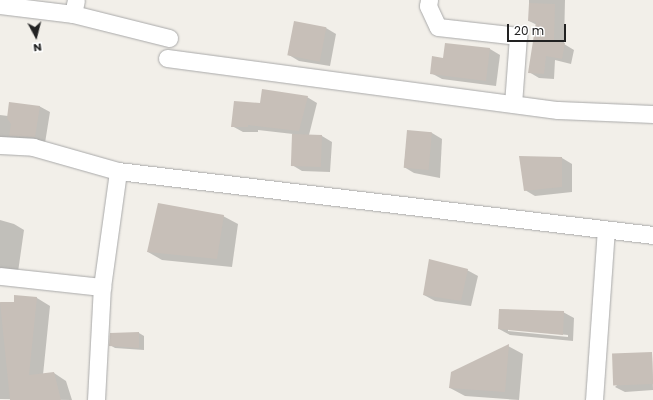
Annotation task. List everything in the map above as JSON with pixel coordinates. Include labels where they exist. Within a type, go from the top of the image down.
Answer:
[{"type":"street","points":[[429,0],[428,6],[438,27],[518,36],[513,104]]},
{"type":"street","points":[[0,5],[75,7],[169,38]]},
{"type":"street","points":[[167,58],[558,110],[653,114]]},
{"type":"street","points":[[0,145],[33,147],[118,171],[653,235]]},
{"type":"street","points":[[96,400],[102,287],[118,171]]},
{"type":"street","points":[[594,400],[606,230]]},
{"type":"street","points":[[0,276],[102,287]]},
{"type":"building","points":[[529,3],[555,4],[554,41],[565,43],[562,59],[546,56],[544,74],[528,73],[536,22],[528,21]]},
{"type":"building","points":[[294,21],[326,27],[320,62],[287,55]]},
{"type":"building","points":[[445,43],[490,48],[486,81],[430,74],[432,56],[443,58]]},
{"type":"building","points":[[262,89],[308,96],[299,131],[248,125],[248,127],[231,127],[234,101],[260,103]]},
{"type":"building","points":[[9,102],[40,106],[35,137],[9,136],[11,124],[7,118]]},
{"type":"building","points":[[407,130],[432,132],[429,170],[404,168]]},
{"type":"building","points":[[292,134],[322,135],[321,167],[291,166]]},
{"type":"building","points":[[519,156],[562,157],[562,187],[524,191]]},
{"type":"building","points":[[158,203],[224,215],[217,259],[147,252]]},
{"type":"building","points":[[429,259],[468,269],[461,301],[423,295]]},
{"type":"building","points":[[14,295],[37,297],[29,375],[54,372],[61,400],[10,400],[0,302],[14,302]]},
{"type":"building","points":[[499,309],[564,311],[563,335],[498,329]]},
{"type":"building","points":[[139,332],[139,348],[109,346],[110,333]]},
{"type":"building","points":[[509,344],[505,392],[449,388],[451,372]]},
{"type":"building","points":[[652,352],[653,384],[613,385],[612,353]]}]
